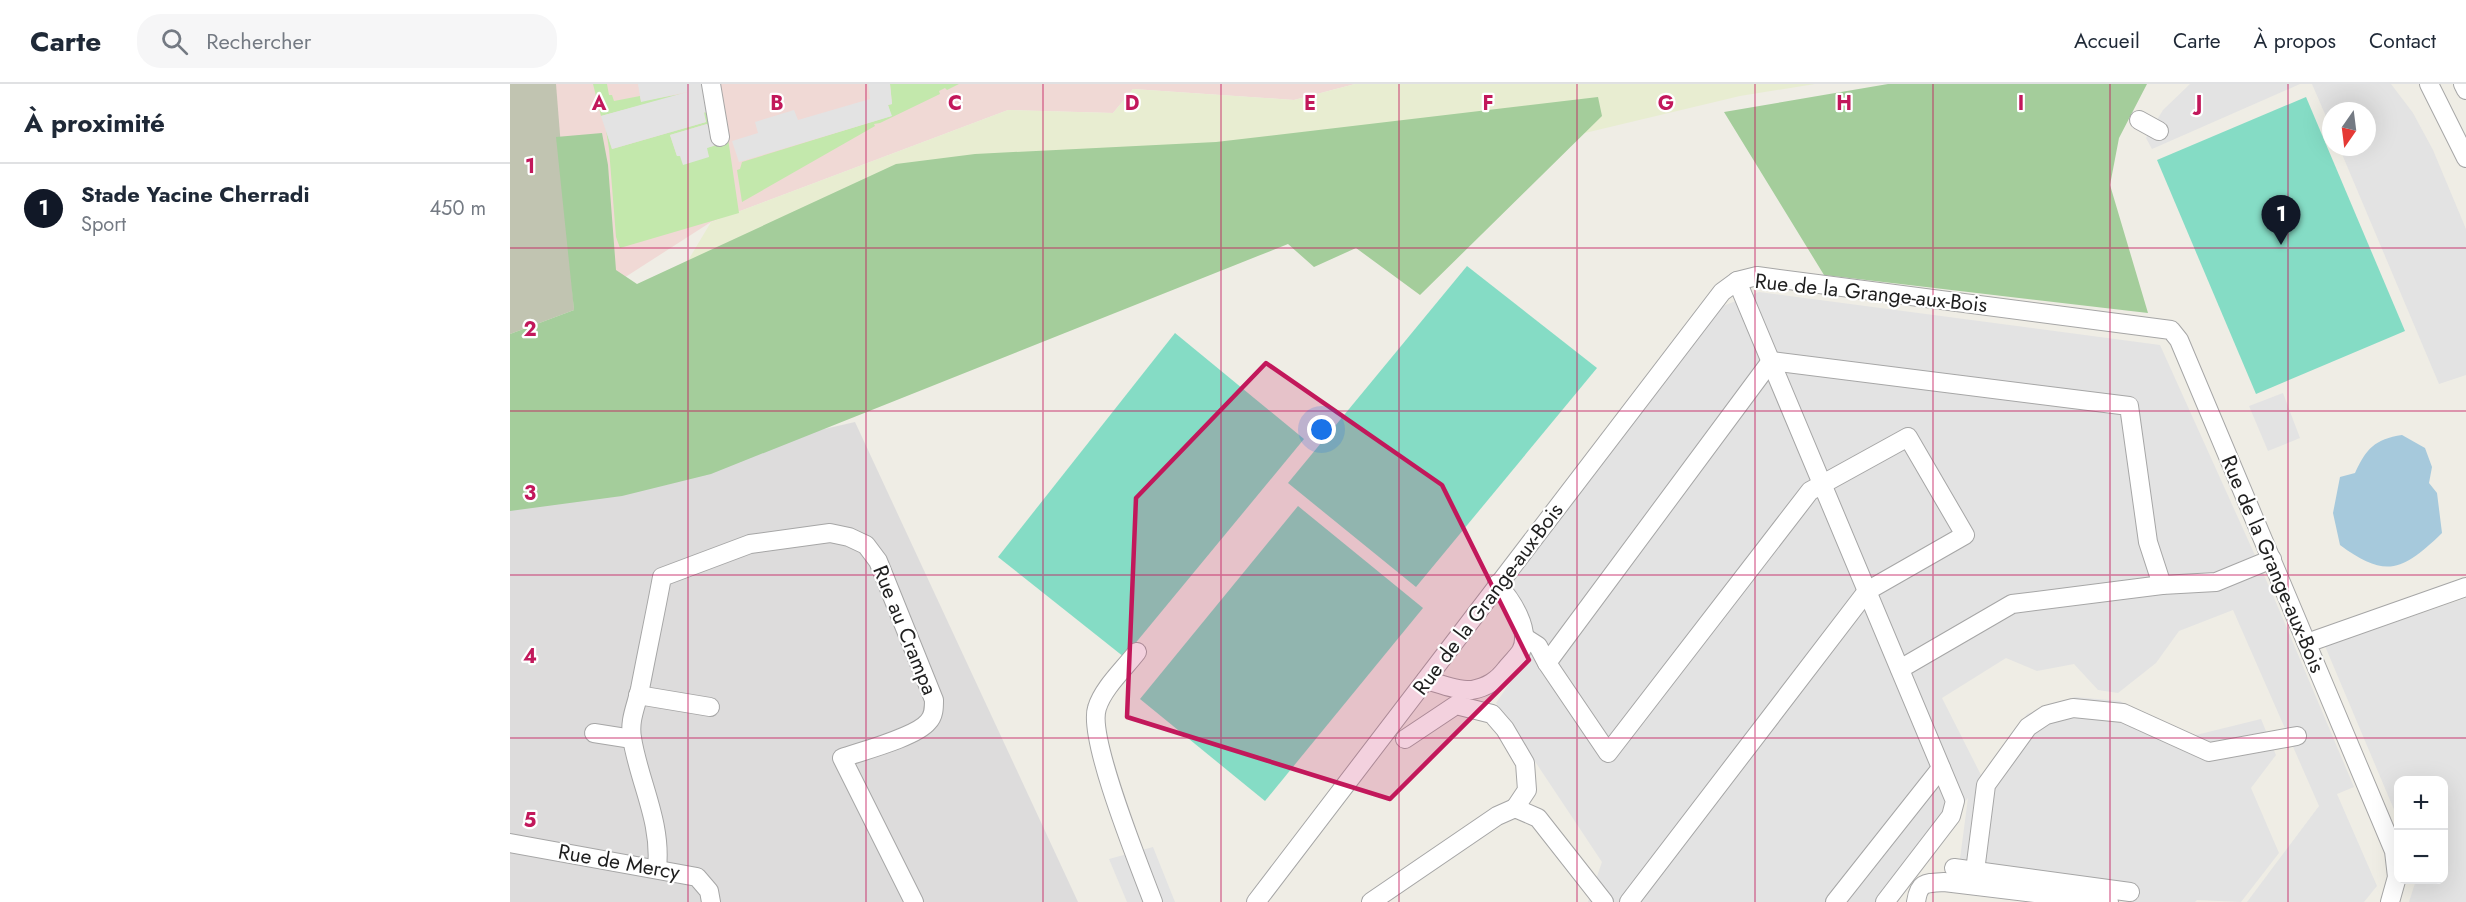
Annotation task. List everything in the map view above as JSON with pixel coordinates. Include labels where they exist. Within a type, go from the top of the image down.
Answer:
[{"type":"street","points":[[711,84],[720,137]]},
{"type":"street","points":[[2429,84],[2466,158]]},
{"type":"street","points":[[2463,84],[2466,90]]},
{"type":"street","points":[[2139,120],[2159,131]]},
{"type":"street","name":"Rue de la Grange-aux-Bois","points":[[1256,902],[1722,292],[1737,281],[1757,276],[2171,330],[2179,340],[2394,851],[2397,877],[2390,902]]},
{"type":"street","points":[[1737,281],[1955,801],[1951,816],[1885,902]]},
{"type":"street","points":[[1771,361],[2129,406],[2148,542],[2162,585]]},
{"type":"street","points":[[1547,663],[1771,361]]},
{"type":"street","points":[[1524,637],[1538,646],[1608,753],[1809,491],[1908,437],[1965,535],[1867,591],[1629,902]]},
{"type":"street","name":"Rue au Crampa","points":[[657,868],[659,850],[651,806],[632,739],[631,719],[639,694],[662,577],[750,544],[830,533],[849,537],[866,545],[878,561],[934,700],[934,712],[930,721],[919,730],[842,759],[914,902]]},
{"type":"street","points":[[1900,669],[2012,604],[2162,585],[2216,582],[2272,560]]},
{"type":"street","points":[[1426,680],[1468,690],[1486,687],[1499,678],[1522,650],[1524,637],[1509,598],[1497,584]]},
{"type":"street","points":[[2307,643],[2466,587]]},
{"type":"street","points":[[1137,652],[1104,694],[1096,708],[1095,724],[1114,798],[1153,902]]},
{"type":"street","points":[[639,694],[710,708]]},
{"type":"street","points":[[1371,902],[1497,816],[1515,808],[1527,790],[1526,763],[1505,729],[1492,714],[1456,705],[1405,739]]},
{"type":"street","points":[[1975,871],[1986,785],[2028,727],[2046,715],[2073,708],[2123,713],[2209,752],[2297,736]]},
{"type":"street","points":[[594,733],[632,739]]},
{"type":"street","points":[[1835,902],[1941,768]]},
{"type":"street","points":[[1515,808],[1538,818],[1604,902]]},
{"type":"street","name":"Rue de Mercy","points":[[510,843],[697,876],[710,891],[711,902]]},
{"type":"street","points":[[1954,868],[2130,892]]},
{"type":"street","points":[[1903,879],[1917,896],[1925,883],[1944,882],[2109,902]]},
{"type":"highlighted area","points":[[1266,363],[1442,485],[1529,660],[1390,799],[1127,717],[1136,498]]},
{"type":"shaded area","points":[[510,84],[1355,84],[1294,100],[1133,89],[1113,113],[1008,110],[711,222],[574,310],[510,334]]},
{"type":"shaded area","points":[[510,84],[556,84],[574,310],[510,334]]},
{"type":"shaded area","points":[[638,84],[717,84],[726,142],[707,148],[709,157],[683,165],[680,156],[677,156],[670,135],[707,124],[711,133],[707,113],[704,112],[706,122],[612,149],[601,116],[687,92],[641,102]]},
{"type":"shaded area","points":[[868,84],[890,84],[892,104],[888,105],[892,116],[739,162],[732,141],[758,133],[755,122],[794,110],[798,120],[870,99]]},
{"type":"shaded area","points":[[1355,84],[1815,84],[1740,96],[836,312],[674,284],[711,222],[1008,110],[1113,113],[1133,89],[1294,100]]},
{"type":"shaded area","points":[[2190,84],[2300,84],[2152,149],[2146,138],[2163,110]]},
{"type":"shaded area","points":[[2312,84],[2391,84],[2413,113],[2433,150],[2466,229],[2466,375],[2439,384],[2343,156],[2376,156],[2376,102],[2322,102],[2322,107]]},
{"type":"shaded area","points":[[1759,292],[2160,345],[2272,593],[2354,787],[2337,794],[2377,886],[2364,902],[2247,902],[2319,806],[2233,610],[2179,631],[2156,663],[2118,693],[2098,690],[2074,664],[2037,671],[2006,658],[1942,698],[1983,779],[2027,714],[2075,697],[2120,701],[2153,722],[2196,735],[2261,719],[2276,755],[2251,788],[2279,853],[2241,902],[2197,900],[2195,902],[2133,902],[2134,897],[1958,874],[1968,798],[1884,902],[1588,902],[1602,862],[1496,703],[1534,648],[1508,588],[1723,306]]},
{"type":"shaded area","points":[[2283,393],[2300,438],[2268,451],[2249,406]]},
{"type":"shaded area","points":[[855,422],[1078,902],[510,902],[510,501]]},
{"type":"shaded area","points":[[2466,598],[2466,902],[2409,902],[2415,884],[2448,884],[2448,776],[2394,776],[2394,810],[2325,646]]},
{"type":"shaded area","points":[[1153,847],[1175,902],[1127,902],[1109,859]]},
{"type":"green space","points":[[593,84],[607,84],[609,95],[612,95],[614,101],[640,96],[641,101],[687,93],[601,116]]},
{"type":"green space","points":[[720,84],[739,213],[620,248],[616,237],[606,130],[612,149],[706,122],[703,113],[706,112],[711,133],[707,124],[670,135],[677,156],[709,157],[706,148],[726,142]]},
{"type":"green space","points":[[890,84],[959,84],[947,90],[945,88],[939,91],[940,94],[874,124],[875,126],[742,202],[737,170],[740,169],[742,162],[891,116],[888,105],[892,104]]},
{"type":"green space","points":[[1888,84],[2147,84],[2119,138],[2110,185],[2148,313],[1824,275],[1724,112]]},
{"type":"green space","points":[[1598,97],[1602,116],[1420,295],[1356,248],[1314,267],[1288,244],[711,474],[622,496],[510,511],[510,334],[574,310],[556,137],[602,133],[608,165],[616,270],[637,284],[896,164],[975,154],[1216,142]]},
{"type":"green space","points":[[2306,97],[2322,135],[2322,156],[2331,156],[2405,331],[2256,394],[2157,160]]},
{"type":"green space","points":[[1467,266],[1597,368],[1416,587],[1288,483]]},
{"type":"green space","points":[[1175,333],[1304,439],[1124,657],[998,557]]},
{"type":"green space","points":[[1298,506],[1423,608],[1265,801],[1140,699]]},
{"type":"water","points":[[2402,435],[2425,448],[2432,467],[2429,483],[2437,493],[2442,533],[2416,556],[2394,566],[2382,566],[2356,556],[2340,545],[2333,513],[2340,477],[2355,473],[2372,446],[2385,439]]},
{"type":"place","name":"Stade Yacine Cherradi","points":[[2281,245]]}]
